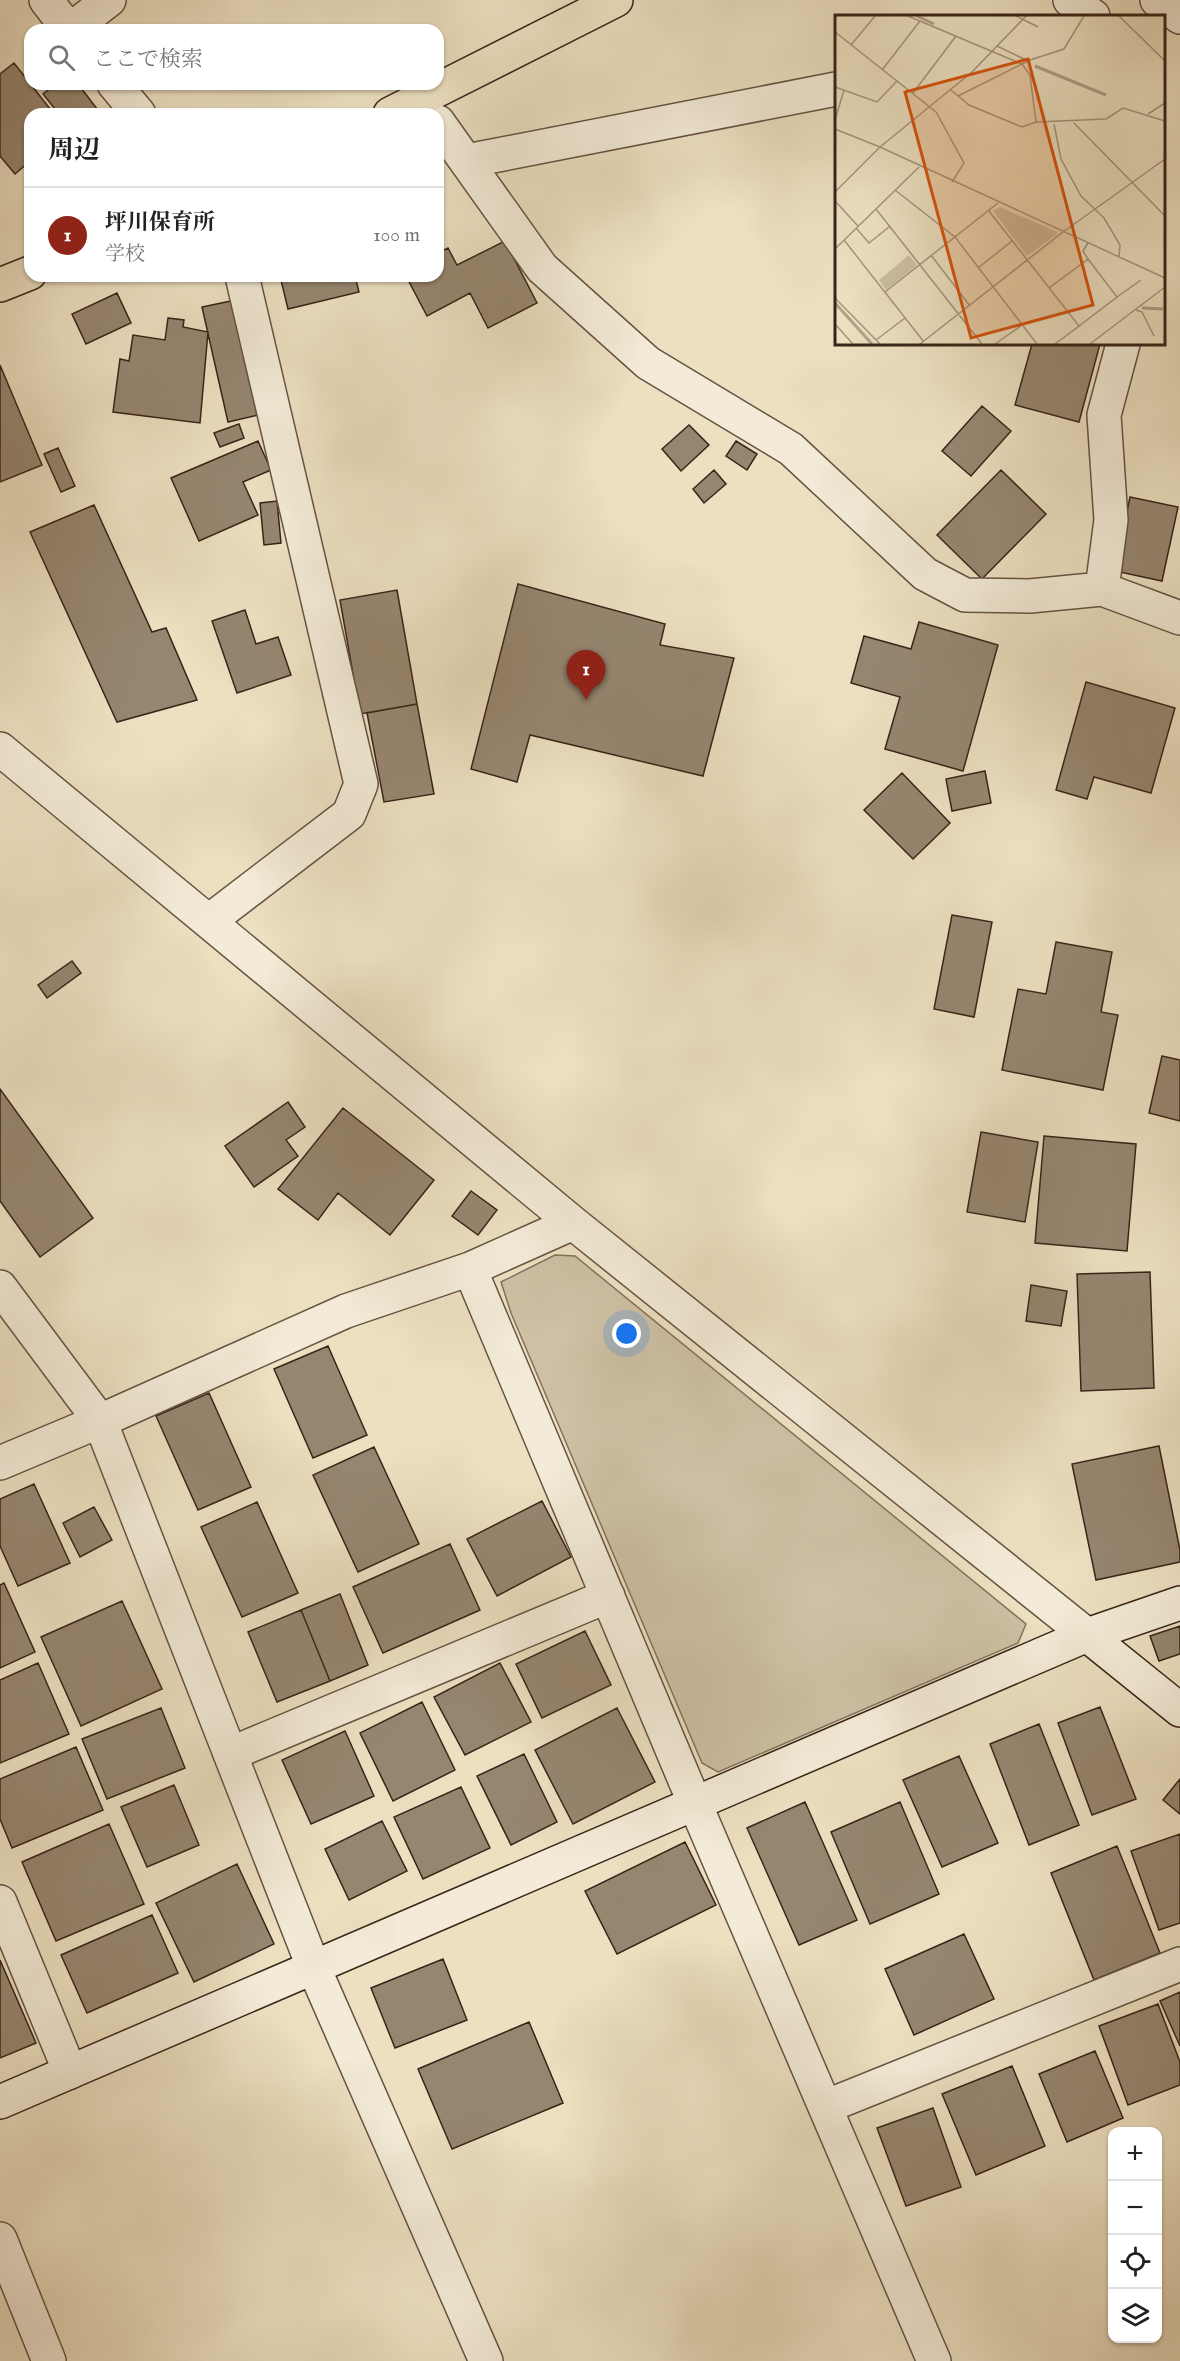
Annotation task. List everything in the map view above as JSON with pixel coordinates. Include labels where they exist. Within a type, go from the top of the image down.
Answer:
[{"type":"main road","points":[[437,108],[616,0]]},
{"type":"main road","points":[[0,285],[24,275]]},
{"type":"street","points":[[46,0],[65,24]]},
{"type":"street","points":[[78,24],[109,0]]},
{"type":"street","points":[[1070,0],[1092,15]]},
{"type":"street","points":[[1157,0],[1180,18]]},
{"type":"street","points":[[1165,24],[1180,18]]},
{"type":"street","points":[[467,160],[835,89]]},
{"type":"street","points":[[119,90],[134,108]]},
{"type":"street","points":[[444,130],[542,268],[648,363],[791,449],[925,574],[965,595],[1030,596],[1102,589],[1180,618]]},
{"type":"street","points":[[209,921],[349,814],[361,784],[243,282]]},
{"type":"street","points":[[1102,589],[1111,519],[1104,415],[1124,345]]},
{"type":"street","points":[[0,748],[573,1223],[1180,1710]]},
{"type":"street","points":[[0,1463],[346,1311],[470,1269],[573,1223]]},
{"type":"street","points":[[470,1269],[695,1804],[934,2361]]},
{"type":"street","points":[[0,1287],[100,1421],[313,1966],[486,2361]]},
{"type":"street","points":[[230,1754],[608,1596]]},
{"type":"street","points":[[0,2102],[1087,1635],[1180,1603]]},
{"type":"street","points":[[0,1902],[70,2072]]},
{"type":"street","points":[[825,2107],[1180,1964]]},
{"type":"street","points":[[0,2239],[49,2361]]},
{"type":"shaded area","points":[[555,1255],[575,1256],[1026,1624],[1018,1643],[718,1772],[702,1763],[511,1313],[501,1282]]},
{"type":"building","points":[[14,63],[24,76],[24,90],[35,90],[49,108],[24,108],[24,166],[15,174],[0,156],[0,74]]},
{"type":"building","points":[[48,90],[83,90],[96,108],[54,108],[43,94]]},
{"type":"building","points":[[505,241],[537,303],[488,328],[470,293],[427,316],[409,282],[444,282],[444,250],[448,248],[457,265]]},
{"type":"building","points":[[281,282],[356,282],[359,292],[288,309]]},
{"type":"building","points":[[117,293],[131,323],[86,344],[72,314]]},
{"type":"building","points":[[231,301],[258,415],[228,422],[202,307]]},
{"type":"building","points":[[168,318],[184,320],[183,327],[208,332],[200,423],[113,412],[120,359],[129,361],[133,335],[165,340]]},
{"type":"building","points":[[1032,345],[1100,345],[1079,422],[1015,405]]},
{"type":"building","points":[[0,365],[42,465],[0,482]]},
{"type":"building","points":[[982,406],[1011,431],[971,476],[942,451]]},
{"type":"building","points":[[239,424],[244,438],[220,447],[214,433]]},
{"type":"building","points":[[689,425],[709,445],[681,471],[662,449]]},
{"type":"building","points":[[258,441],[271,470],[243,482],[258,515],[199,541],[171,478]]},
{"type":"building","points":[[736,441],[757,454],[747,470],[726,456]]},
{"type":"building","points":[[58,448],[75,486],[61,492],[44,454]]},
{"type":"building","points":[[714,470],[726,484],[704,503],[693,489]]},
{"type":"building","points":[[1001,470],[1046,514],[982,579],[937,535]]},
{"type":"building","points":[[1130,497],[1178,507],[1162,581],[1115,571]]},
{"type":"building","points":[[277,501],[281,543],[264,545],[260,503]]},
{"type":"building","points":[[94,505],[152,632],[166,628],[197,700],[117,722],[30,532]]},
{"type":"building","points":[[518,584],[665,624],[660,645],[734,658],[703,776],[530,735],[517,782],[471,769]]},
{"type":"building","points":[[397,590],[417,704],[360,714],[340,600]]},
{"type":"building","points":[[245,610],[256,644],[278,637],[291,675],[237,693],[212,621]]},
{"type":"building","points":[[919,622],[998,645],[963,771],[885,749],[900,697],[851,683],[864,636],[911,649]]},
{"type":"building","points":[[1086,682],[1175,708],[1151,793],[1094,777],[1087,799],[1056,790]]},
{"type":"building","points":[[417,704],[434,794],[384,802],[367,713]]},
{"type":"building","points":[[985,771],[991,803],[952,811],[946,779]]},
{"type":"building","points":[[902,773],[950,823],[913,859],[864,810]]},
{"type":"building","points":[[952,915],[992,922],[974,1017],[934,1009]]},
{"type":"building","points":[[1056,942],[1112,952],[1101,1012],[1118,1015],[1103,1090],[1002,1070],[1018,989],[1046,994]]},
{"type":"building","points":[[72,961],[81,973],[47,998],[38,985]]},
{"type":"building","points":[[1162,1056],[1180,1060],[1180,1121],[1149,1113]]},
{"type":"building","points":[[0,1089],[93,1218],[40,1257],[0,1201]]},
{"type":"building","points":[[288,1102],[305,1127],[286,1140],[298,1156],[254,1187],[225,1146]]},
{"type":"building","points":[[343,1108],[434,1180],[390,1235],[338,1193],[318,1220],[278,1189]]},
{"type":"building","points":[[981,1132],[1038,1142],[1025,1222],[967,1212]]},
{"type":"building","points":[[1044,1136],[1136,1144],[1127,1251],[1035,1243]]},
{"type":"building","points":[[471,1191],[497,1210],[478,1235],[452,1216]]},
{"type":"building","points":[[1150,1272],[1154,1388],[1081,1391],[1077,1274]]},
{"type":"building","points":[[1031,1285],[1067,1291],[1061,1326],[1026,1321]]},
{"type":"building","points":[[328,1346],[367,1435],[313,1458],[274,1369]]},
{"type":"building","points":[[209,1393],[251,1487],[198,1510],[156,1416]]},
{"type":"building","points":[[1159,1446],[1180,1550],[1180,1562],[1096,1580],[1072,1464]]},
{"type":"building","points":[[374,1447],[419,1544],[358,1572],[313,1475]]},
{"type":"building","points":[[34,1484],[70,1563],[18,1586],[0,1546],[0,1499]]},
{"type":"building","points":[[542,1501],[571,1557],[497,1596],[467,1539]]},
{"type":"building","points":[[257,1502],[298,1593],[242,1617],[201,1527]]},
{"type":"building","points":[[94,1507],[112,1540],[80,1557],[63,1523]]},
{"type":"building","points":[[450,1544],[480,1610],[383,1653],[353,1587]]},
{"type":"building","points":[[4,1583],[35,1652],[0,1668],[0,1585]]},
{"type":"building","points":[[340,1594],[368,1665],[330,1681],[301,1610]]},
{"type":"building","points":[[122,1601],[162,1689],[81,1726],[41,1637]]},
{"type":"building","points":[[301,1610],[330,1681],[277,1702],[248,1632]]},
{"type":"building","points":[[1180,1626],[1180,1654],[1159,1661],[1150,1636]]},
{"type":"building","points":[[585,1631],[611,1685],[542,1718],[516,1664]]},
{"type":"building","points":[[38,1663],[69,1734],[0,1763],[0,1680]]},
{"type":"building","points":[[500,1663],[531,1722],[465,1755],[434,1697]]},
{"type":"building","points":[[422,1702],[455,1770],[393,1801],[360,1733]]},
{"type":"building","points":[[1100,1707],[1136,1799],[1092,1815],[1058,1723]]},
{"type":"building","points":[[161,1708],[185,1768],[107,1799],[82,1739]]},
{"type":"building","points":[[617,1708],[655,1782],[573,1824],[535,1750]]},
{"type":"building","points":[[1039,1724],[1079,1825],[1029,1845],[990,1744]]},
{"type":"building","points":[[345,1731],[374,1796],[311,1824],[282,1760]]},
{"type":"building","points":[[76,1747],[103,1810],[12,1848],[0,1819],[0,1779]]},
{"type":"building","points":[[524,1754],[557,1822],[511,1845],[477,1776]]},
{"type":"building","points":[[959,1756],[998,1843],[942,1867],[903,1780]]},
{"type":"building","points":[[1180,1779],[1180,1814],[1163,1800]]},
{"type":"building","points":[[174,1785],[199,1845],[147,1867],[121,1807]]},
{"type":"building","points":[[461,1787],[490,1848],[423,1879],[394,1817]]},
{"type":"building","points":[[805,1802],[857,1920],[799,1945],[747,1828]]},
{"type":"building","points":[[900,1802],[939,1894],[870,1924],[831,1832]]},
{"type":"building","points":[[382,1821],[407,1871],[349,1900],[325,1849]]},
{"type":"building","points":[[109,1824],[144,1904],[56,1941],[22,1862]]},
{"type":"building","points":[[1180,1834],[1180,1923],[1159,1930],[1131,1851]]},
{"type":"building","points":[[685,1842],[716,1905],[617,1954],[585,1891]]},
{"type":"building","points":[[1117,1846],[1160,1953],[1094,1980],[1051,1873]]},
{"type":"building","points":[[237,1864],[274,1944],[194,1982],[156,1903]]},
{"type":"building","points":[[152,1915],[178,1973],[87,2013],[61,1955]]},
{"type":"building","points":[[964,1934],[994,1999],[914,2035],[885,1969]]},
{"type":"building","points":[[443,1959],[467,2020],[395,2048],[371,1988]]},
{"type":"building","points":[[0,1960],[36,2043],[0,2058]]},
{"type":"building","points":[[1180,1992],[1180,2046],[1160,2001]]},
{"type":"building","points":[[1158,2004],[1180,2062],[1180,2085],[1128,2105],[1099,2026]]},
{"type":"building","points":[[529,2022],[563,2103],[452,2149],[418,2069]]},
{"type":"building","points":[[1095,2051],[1123,2118],[1067,2142],[1039,2074]]},
{"type":"building","points":[[1012,2066],[1045,2146],[976,2175],[942,2094]]},
{"type":"building","points":[[933,2108],[961,2187],[906,2206],[877,2128]]},
{"type":"place","name":"坪川保育所","points":[[586,700]]}]
